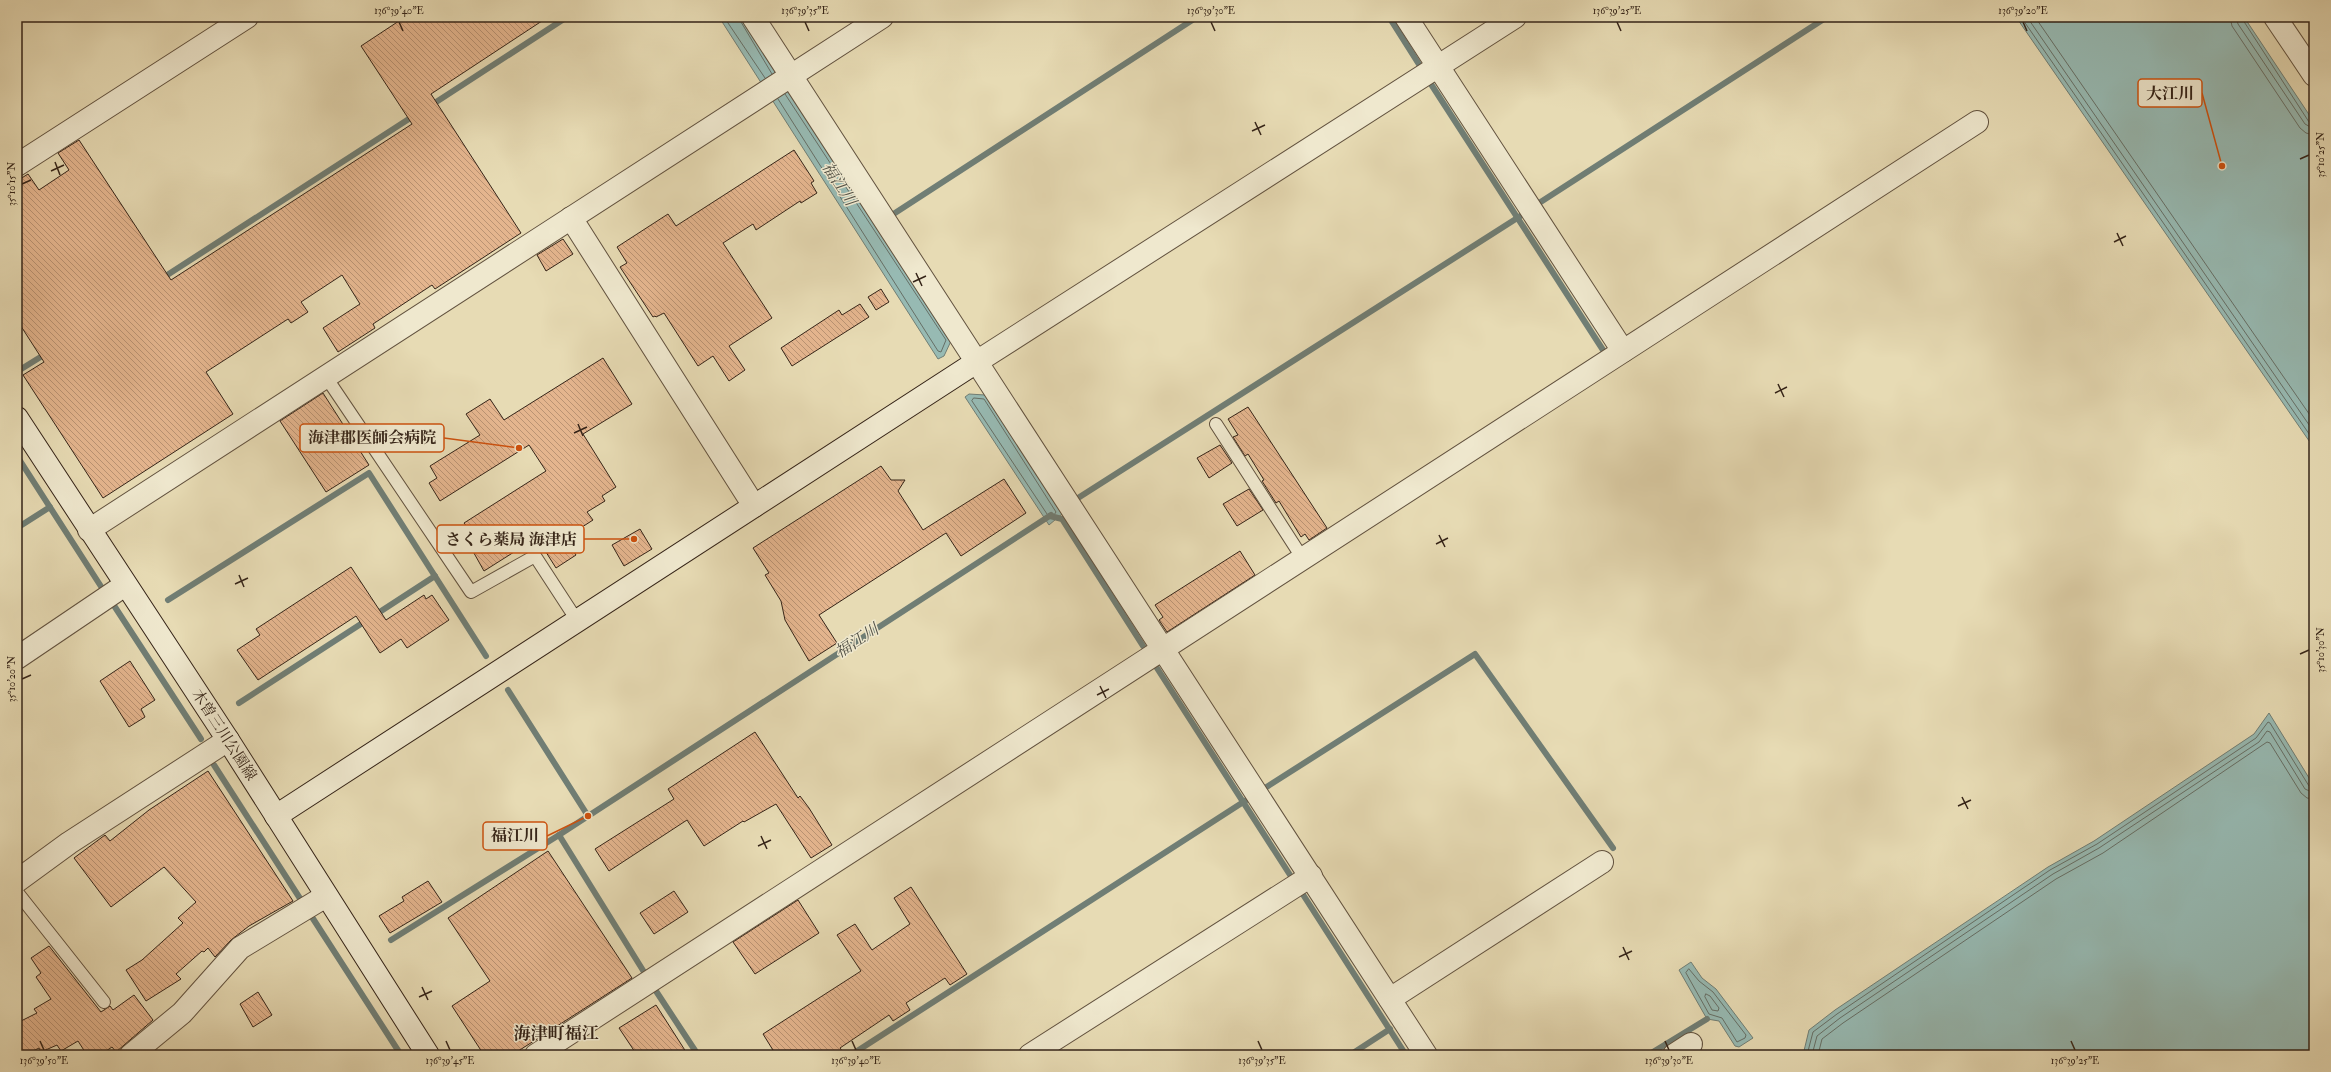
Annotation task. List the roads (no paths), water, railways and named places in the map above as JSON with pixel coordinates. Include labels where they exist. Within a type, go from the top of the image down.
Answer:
[{"type":"street","points":[[17,165],[247,17]]},
{"type":"street","points":[[753,17],[789,77],[978,361],[1426,1055]]},
{"type":"street","points":[[89,530],[882,17]]},
{"type":"street","points":[[1406,17],[1623,351]]},
{"type":"street","points":[[276,816],[578,622],[978,361],[1514,17]]},
{"type":"street","points":[[2275,17],[2314,75]]},
{"type":"street","points":[[536,1055],[1977,122]]},
{"type":"street","points":[[571,218],[754,506]]},
{"type":"street","name":"木曽三川公園線","points":[[17,418],[228,740],[428,1055]]},
{"type":"street","points":[[17,658],[125,585]]},
{"type":"street","points":[[17,881],[69,843],[228,740]]},
{"type":"street","points":[[1390,999],[1602,862]]},
{"type":"street","points":[[1030,1055],[1311,876]]},
{"type":"street","points":[[131,1055],[182,1013],[240,948],[326,896]]},
{"type":"lane","points":[[326,377],[471,592],[535,556],[578,622]]},
{"type":"lane","points":[[1216,424],[1303,559]]},
{"type":"lane","points":[[17,892],[104,1002]]},
{"type":"water","points":[[719,17],[741,17],[951,341],[944,356],[938,359]]},
{"type":"water","points":[[2016,17],[2244,17],[2314,122],[2314,448]]},
{"type":"water","points":[[969,394],[985,395],[1062,514],[1049,525],[965,397]]},
{"type":"water","points":[[2269,713],[2314,786],[2314,1055],[1803,1055],[1809,1030],[1835,1010],[2048,867],[2094,841],[2254,734]]},
{"type":"water","points":[[1691,962],[1702,978],[1716,989],[1753,1038],[1739,1047],[1735,1046],[1719,1021],[1707,1019],[1679,970]]},
{"type":"waterway","points":[[430,106],[567,17]]},
{"type":"waterway","points":[[895,213],[1197,17]]},
{"type":"waterway","points":[[1389,17],[1420,66]]},
{"type":"waterway","points":[[1536,205],[1827,17]]},
{"type":"waterway","points":[[1429,81],[1603,350]]},
{"type":"waterway","points":[[161,279],[415,115]]},
{"type":"waterway","points":[[1078,498],[1522,215]]},
{"type":"waterway","points":[[18,371],[47,353]]},
{"type":"waterway","points":[[17,456],[102,588]]},
{"type":"waterway","points":[[168,600],[369,473],[486,656]]},
{"type":"waterway","points":[[17,528],[50,507]]},
{"type":"waterway","name":"福江川","points":[[644,972],[559,835],[1051,515]]},
{"type":"waterway","points":[[1050,516],[1062,519],[1143,646]]},
{"type":"waterway","points":[[375,615],[435,576]]},
{"type":"waterway","points":[[113,604],[201,739]]},
{"type":"waterway","points":[[239,703],[367,620]]},
{"type":"waterway","points":[[1265,788],[1475,654],[1613,848]]},
{"type":"waterway","points":[[1155,665],[1292,878]]},
{"type":"waterway","points":[[508,690],[588,816]]},
{"type":"waterway","points":[[214,765],[301,900]]},
{"type":"waterway","points":[[851,1055],[1248,799]]},
{"type":"waterway","points":[[391,940],[559,835]]},
{"type":"waterway","points":[[1302,893],[1406,1055]]},
{"type":"waterway","points":[[310,914],[401,1055]]},
{"type":"waterway","name":"福江川","points":[[654,988],[698,1055]]},
{"type":"waterway","points":[[1648,1055],[1707,1019]]},
{"type":"waterway","points":[[1350,1055],[1390,1029]]},
{"type":"place","name":"大江川","points":[[2222,166]]},
{"type":"place","name":"海津郡医師会病院","points":[[519,448]]},
{"type":"place","name":"さくら薬局 海津店","points":[[634,539]]},
{"type":"place","name":"福江川","points":[[588,816]]},
{"type":"district","name":"海津町福江","points":[[556,1033]]}]
